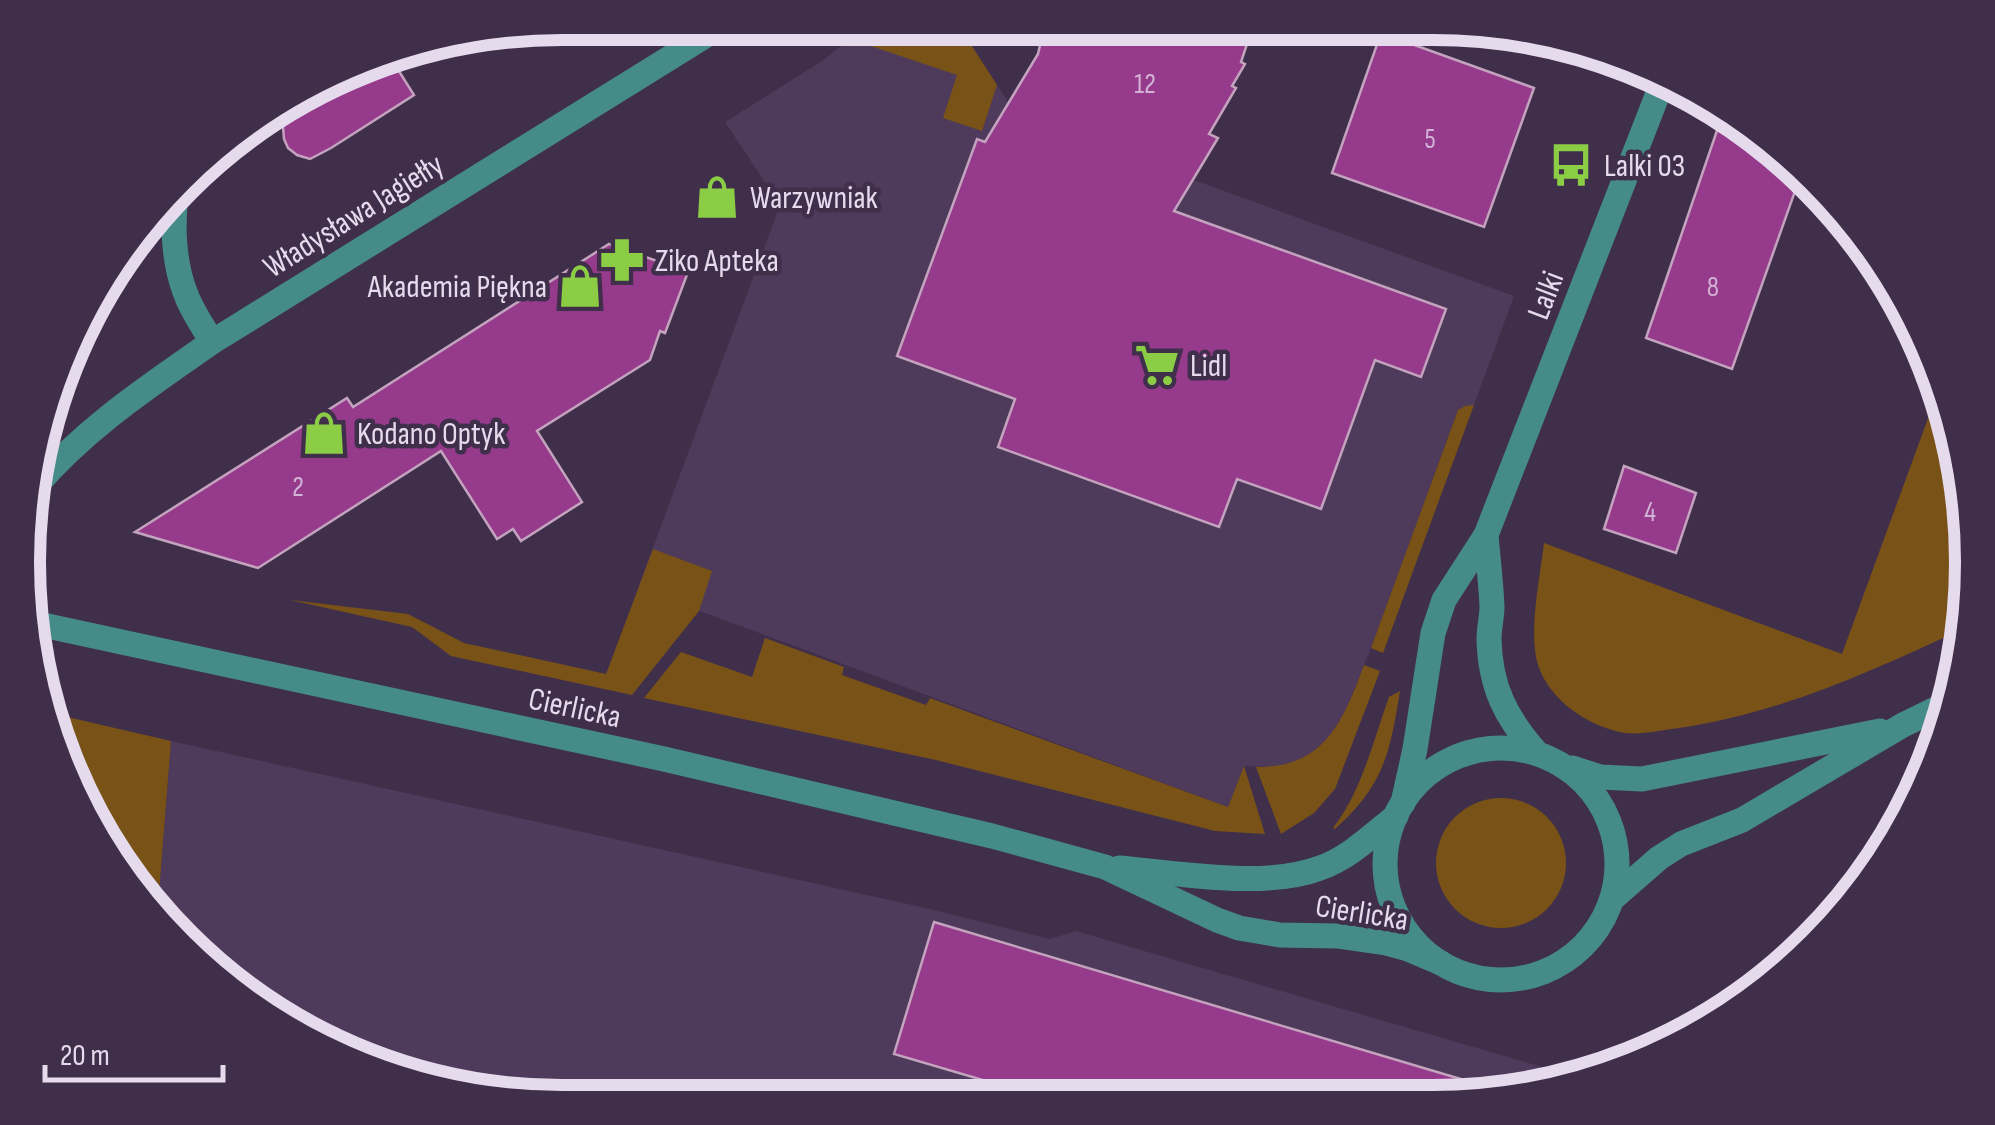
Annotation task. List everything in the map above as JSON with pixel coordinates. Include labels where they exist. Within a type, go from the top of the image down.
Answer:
[{"type":"street","name":"Władysława Jagiełły","points":[[48,474],[90,431],[212,342],[699,40]]},
{"type":"street","name":"Lalki","points":[[1399,809],[1416,749],[1433,633],[1444,600],[1486,535],[1659,92]]},
{"type":"street","points":[[175,213],[185,292],[212,342]]},
{"type":"street","name":"Lalki","points":[[1486,535],[1492,611],[1490,658],[1499,698],[1518,731],[1537,753]]},
{"type":"street","name":"Cierlicka","points":[[43,625],[664,760],[992,836],[1105,867],[1239,928],[1386,943],[1441,963]]},
{"type":"street","points":[[1612,899],[1637,875],[1681,844],[1742,820],[1933,710]]},
{"type":"street","points":[[1563,764],[1584,782],[1608,816],[1618,858],[1612,899],[1592,936],[1572,956],[1549,970],[1522,978],[1493,980],[1466,975],[1441,963],[1410,935],[1395,911],[1385,870],[1387,842],[1399,809],[1430,772],[1454,757],[1496,748],[1524,749],[1600,777],[1642,779],[1904,725]]},
{"type":"street","name":"Cierlicka","points":[[1105,867],[1270,879],[1297,874],[1321,868],[1358,847],[1399,809]]},
{"type":"shaded area","points":[[849,40],[968,40],[1017,116],[1514,296],[1474,405],[1458,410],[1343,717],[1315,752],[1297,761],[1272,767],[1244,766],[1228,807],[638,588],[780,205],[725,122]]},
{"type":"shaded area","points":[[853,40],[968,40],[997,85],[982,131],[943,118],[957,75]]},
{"type":"shaded area","points":[[1474,405],[1383,653],[1371,648],[1458,410]]},
{"type":"shaded area","points":[[1931,409],[1945,461],[1954,528],[1950,634],[1791,701],[1717,721],[1638,733],[1611,730],[1572,710],[1544,678],[1535,652],[1544,543],[1842,654]]},
{"type":"shaded area","points":[[653,549],[712,571],[699,611],[632,695],[451,656],[412,627],[290,600],[408,614],[464,643],[606,674]]},
{"type":"shaded area","points":[[765,638],[844,667],[842,675],[926,705],[930,698],[1228,807],[1244,766],[1265,834],[1215,831],[936,760],[644,698],[681,652],[752,677]]},
{"type":"shaded area","points":[[1364,665],[1380,671],[1335,789],[1314,813],[1281,834],[1256,767],[1280,765],[1315,750],[1339,722]]},
{"type":"shaded area","points":[[1400,691],[1382,767],[1364,798],[1335,829],[1359,782],[1389,697]]},
{"type":"shaded area","points":[[64,716],[171,741],[159,894],[110,824],[80,762]]},
{"type":"shaded area","points":[[171,741],[1050,939],[1076,931],[1554,1070],[1501,1081],[1432,1085],[562,1085],[494,1081],[395,1057],[301,1015],[218,955],[159,894]]},
{"type":"shaded area","points":[[1501,798],[1526,802],[1547,817],[1562,838],[1566,863],[1562,888],[1547,909],[1526,924],[1501,928],[1476,924],[1455,909],[1440,888],[1436,863],[1440,838],[1455,817],[1476,802]]},
{"type":"building","points":[[1041,40],[1248,40],[1241,62],[1245,64],[1232,86],[1236,88],[1209,134],[1218,138],[1174,211],[1446,309],[1421,377],[1375,360],[1321,509],[1237,479],[1219,527],[998,447],[1015,399],[897,356],[977,139],[985,142],[1038,54]]},
{"type":"building","points":[[1379,40],[1400,40],[1534,88],[1484,227],[1332,173]]},
{"type":"building","points":[[397,67],[414,95],[310,159],[288,148],[283,127],[286,119],[331,94]]},
{"type":"building","points":[[1719,125],[1796,188],[1732,369],[1646,338]]},
{"type":"building","points":[[609,244],[688,272],[665,333],[660,331],[650,360],[537,431],[582,502],[521,541],[513,529],[497,539],[441,451],[258,568],[135,532],[347,398],[353,407]]},
{"type":"building","points":[[1624,466],[1696,493],[1676,553],[1604,529]]},
{"type":"building","points":[[934,922],[1475,1083],[1000,1085],[894,1054]]},
{"type":"place","name":"Lalki 03","points":[[1571,165]]},
{"type":"place","name":"Warzywniak","points":[[717,197]]},
{"type":"place","name":"Ziko Apteka","points":[[622,260]]},
{"type":"place","name":"Akademia Piękna","points":[[580,286]]},
{"type":"place","name":"Lidl","points":[[1157,365]]},
{"type":"place","name":"Kodano Optyk","points":[[324,433]]}]
